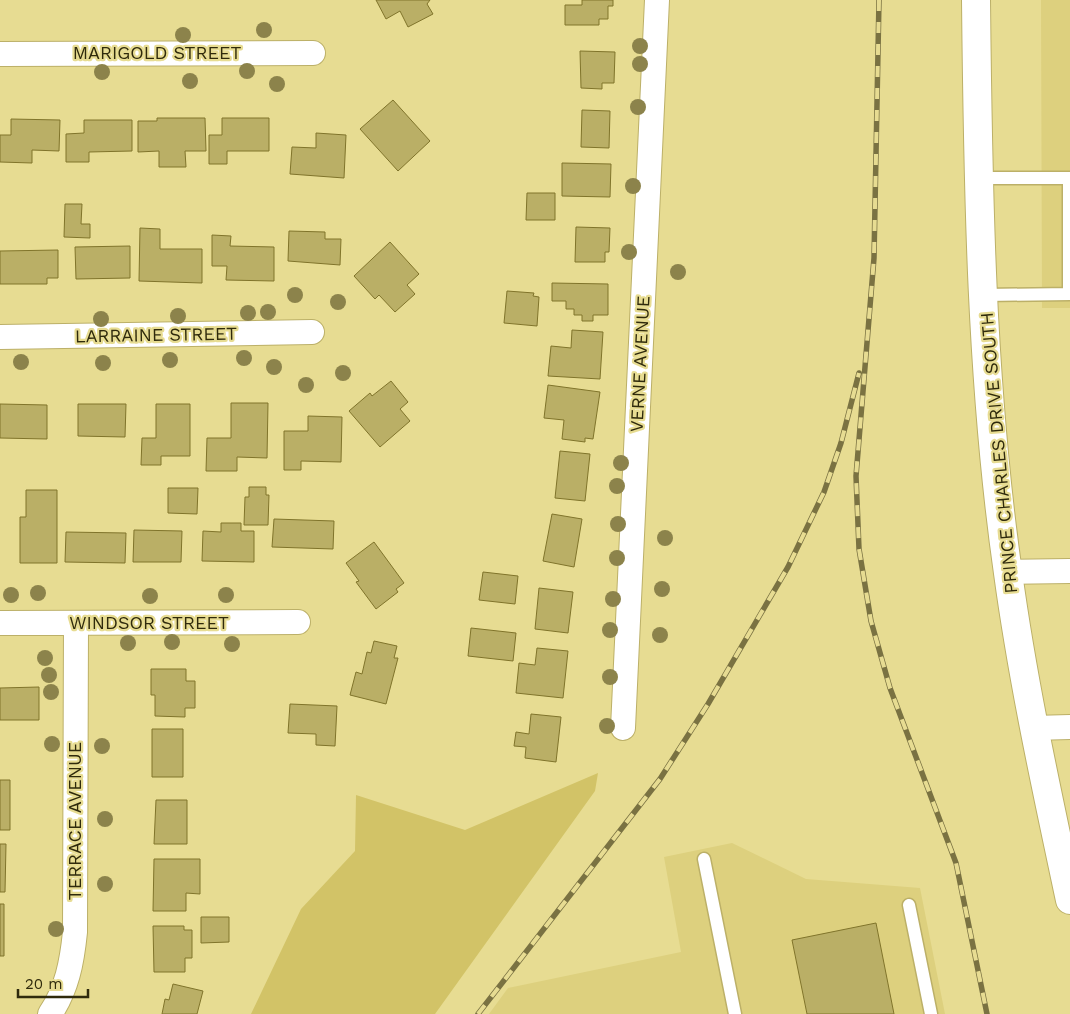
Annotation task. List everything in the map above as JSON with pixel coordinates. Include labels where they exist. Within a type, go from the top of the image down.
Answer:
[{"type":"main road","name":"PRINCE CHARLES DRIVE SOUTH","points":[[976,0],[979,178],[988,360],[1008,572],[1033,728],[1070,900]]},
{"type":"street","name":"VERNE AVENUE","points":[[623,728],[657,0]]},
{"type":"street","name":"MARIGOLD STREET","points":[[0,54],[313,53]]},
{"type":"street","name":"LARRAINE STREET","points":[[0,337],[312,332]]},
{"type":"street","points":[[1008,572],[1070,571]]},
{"type":"street","name":"WINDSOR STREET","points":[[0,623],[298,622]]},
{"type":"street","name":"TERRACE AVENUE","points":[[50,1014],[66,981],[73,957],[75,932],[76,623]]},
{"type":"street","points":[[1033,728],[1070,727]]},
{"type":"lane","points":[[979,178],[1070,178],[1070,294],[985,295]]},
{"type":"lane","points":[[704,859],[735,1014]]},
{"type":"lane","points":[[909,905],[931,1014]]},
{"type":"shaded area","points":[[1041,0],[1070,0],[1070,308],[1042,308]]},
{"type":"shaded area","points":[[598,773],[595,791],[435,1014],[251,1014],[301,909],[355,851],[356,795],[465,830]]},
{"type":"shaded area","points":[[732,843],[806,879],[920,888],[945,1014],[489,1014],[508,988],[681,952],[664,857]]},
{"type":"building","points":[[376,0],[430,0],[427,4],[433,14],[408,27],[400,11],[386,19]]},
{"type":"building","points":[[582,0],[613,0],[613,6],[608,6],[608,19],[599,19],[599,25],[565,25],[565,5],[582,5]]},
{"type":"building","points":[[580,51],[615,52],[614,83],[602,83],[602,89],[581,88]]},
{"type":"building","points":[[393,100],[430,141],[398,171],[360,129]]},
{"type":"building","points":[[582,110],[610,111],[609,148],[581,147]]},
{"type":"building","points":[[157,118],[205,118],[206,151],[185,151],[186,167],[159,167],[159,151],[138,152],[138,121],[157,121]]},
{"type":"building","points":[[222,118],[269,118],[269,151],[227,151],[227,164],[209,164],[209,135],[222,135]]},
{"type":"building","points":[[11,119],[60,120],[59,151],[32,150],[32,163],[0,162],[0,135],[11,135]]},
{"type":"building","points":[[84,120],[132,120],[132,151],[89,152],[89,162],[66,162],[66,134],[84,133]]},
{"type":"building","points":[[316,133],[346,135],[344,178],[290,174],[292,147],[316,148]]},
{"type":"building","points":[[562,163],[611,164],[610,197],[562,196]]},
{"type":"building","points":[[527,193],[555,193],[555,220],[526,220]]},
{"type":"building","points":[[65,204],[82,204],[81,224],[90,224],[90,238],[64,237]]},
{"type":"building","points":[[576,227],[610,228],[609,252],[605,252],[605,262],[575,262]]},
{"type":"building","points":[[140,228],[160,229],[160,249],[202,249],[202,283],[139,281]]},
{"type":"building","points":[[289,231],[325,232],[325,239],[341,239],[340,265],[288,261]]},
{"type":"building","points":[[212,235],[231,236],[230,246],[274,247],[274,281],[226,280],[227,266],[212,266]]},
{"type":"building","points":[[390,242],[419,274],[407,285],[415,294],[395,312],[379,295],[375,299],[354,276]]},
{"type":"building","points":[[130,246],[130,278],[76,279],[75,247]]},
{"type":"building","points":[[58,250],[58,278],[47,278],[47,284],[0,284],[0,251]]},
{"type":"building","points":[[552,283],[608,284],[608,315],[593,315],[593,321],[582,321],[582,315],[574,315],[574,309],[566,309],[566,301],[552,301]]},
{"type":"building","points":[[507,291],[534,293],[533,296],[539,297],[537,326],[504,323]]},
{"type":"building","points":[[572,330],[603,332],[600,379],[548,376],[551,346],[571,348]]},
{"type":"building","points":[[391,381],[408,402],[400,409],[410,421],[380,447],[349,411],[370,393],[372,396]]},
{"type":"building","points":[[548,385],[600,392],[593,439],[585,438],[585,442],[562,439],[564,420],[544,418]]},
{"type":"building","points":[[231,403],[268,403],[267,458],[237,457],[237,471],[206,471],[207,438],[231,438]]},
{"type":"building","points":[[0,404],[47,405],[47,439],[0,438]]},
{"type":"building","points":[[78,404],[126,404],[125,437],[78,436]]},
{"type":"building","points":[[156,404],[190,404],[190,456],[161,456],[161,465],[141,465],[142,438],[156,438]]},
{"type":"building","points":[[308,416],[342,417],[341,462],[301,461],[301,470],[284,470],[284,431],[308,431]]},
{"type":"building","points":[[560,451],[590,454],[585,501],[555,498]]},
{"type":"building","points":[[249,487],[266,487],[266,495],[269,495],[268,525],[244,525],[245,497],[249,497]]},
{"type":"building","points":[[168,488],[198,488],[197,514],[168,513]]},
{"type":"building","points":[[26,490],[57,490],[57,563],[20,563],[20,517],[26,517]]},
{"type":"building","points":[[552,514],[582,519],[574,567],[543,561]]},
{"type":"building","points":[[274,519],[334,521],[333,549],[272,547]]},
{"type":"building","points":[[221,523],[241,523],[241,531],[254,531],[254,562],[202,561],[203,531],[221,532]]},
{"type":"building","points":[[134,530],[182,531],[181,562],[133,562]]},
{"type":"building","points":[[66,532],[126,533],[125,563],[65,562]]},
{"type":"building","points":[[374,542],[404,583],[396,589],[398,592],[376,609],[356,582],[359,581],[346,563]]},
{"type":"building","points":[[483,572],[518,576],[515,604],[479,600]]},
{"type":"building","points":[[539,588],[573,592],[568,633],[535,629]]},
{"type":"building","points":[[471,628],[516,633],[513,661],[468,656]]},
{"type":"building","points":[[374,641],[397,646],[394,658],[398,658],[386,704],[350,695],[356,672],[362,674],[367,652],[371,653]]},
{"type":"building","points":[[537,648],[568,651],[563,698],[516,693],[519,663],[535,665]]},
{"type":"building","points":[[151,669],[186,669],[186,681],[195,681],[195,708],[185,708],[185,717],[155,716],[155,695],[151,695]]},
{"type":"building","points":[[39,687],[39,720],[0,720],[0,688]]},
{"type":"building","points":[[290,704],[337,706],[335,746],[316,745],[316,734],[288,733]]},
{"type":"building","points":[[531,714],[561,717],[556,762],[525,758],[526,747],[514,746],[516,732],[529,734]]},
{"type":"building","points":[[152,729],[183,729],[183,777],[152,777]]},
{"type":"building","points":[[0,780],[10,780],[10,830],[0,830]]},
{"type":"building","points":[[156,800],[187,800],[187,844],[154,844]]},
{"type":"building","points":[[0,844],[6,844],[5,892],[0,892]]},
{"type":"building","points":[[154,859],[200,859],[200,894],[186,893],[186,911],[153,911]]},
{"type":"building","points":[[0,904],[4,904],[4,956],[0,956]]},
{"type":"building","points":[[201,917],[229,917],[229,942],[201,943]]},
{"type":"building","points":[[876,923],[894,1014],[807,1014],[792,940]]},
{"type":"building","points":[[153,926],[184,926],[184,930],[192,930],[192,958],[185,958],[185,972],[154,972]]},
{"type":"building","points":[[173,984],[203,991],[197,1014],[162,1014],[165,999],[169,1000]]},
{"type":"railway","points":[[879,0],[874,258],[856,476],[859,549],[871,621],[890,688],[956,863],[987,1014]]},
{"type":"railway","points":[[478,1014],[660,779],[708,704],[788,567],[824,492],[841,443],[859,373]]}]
